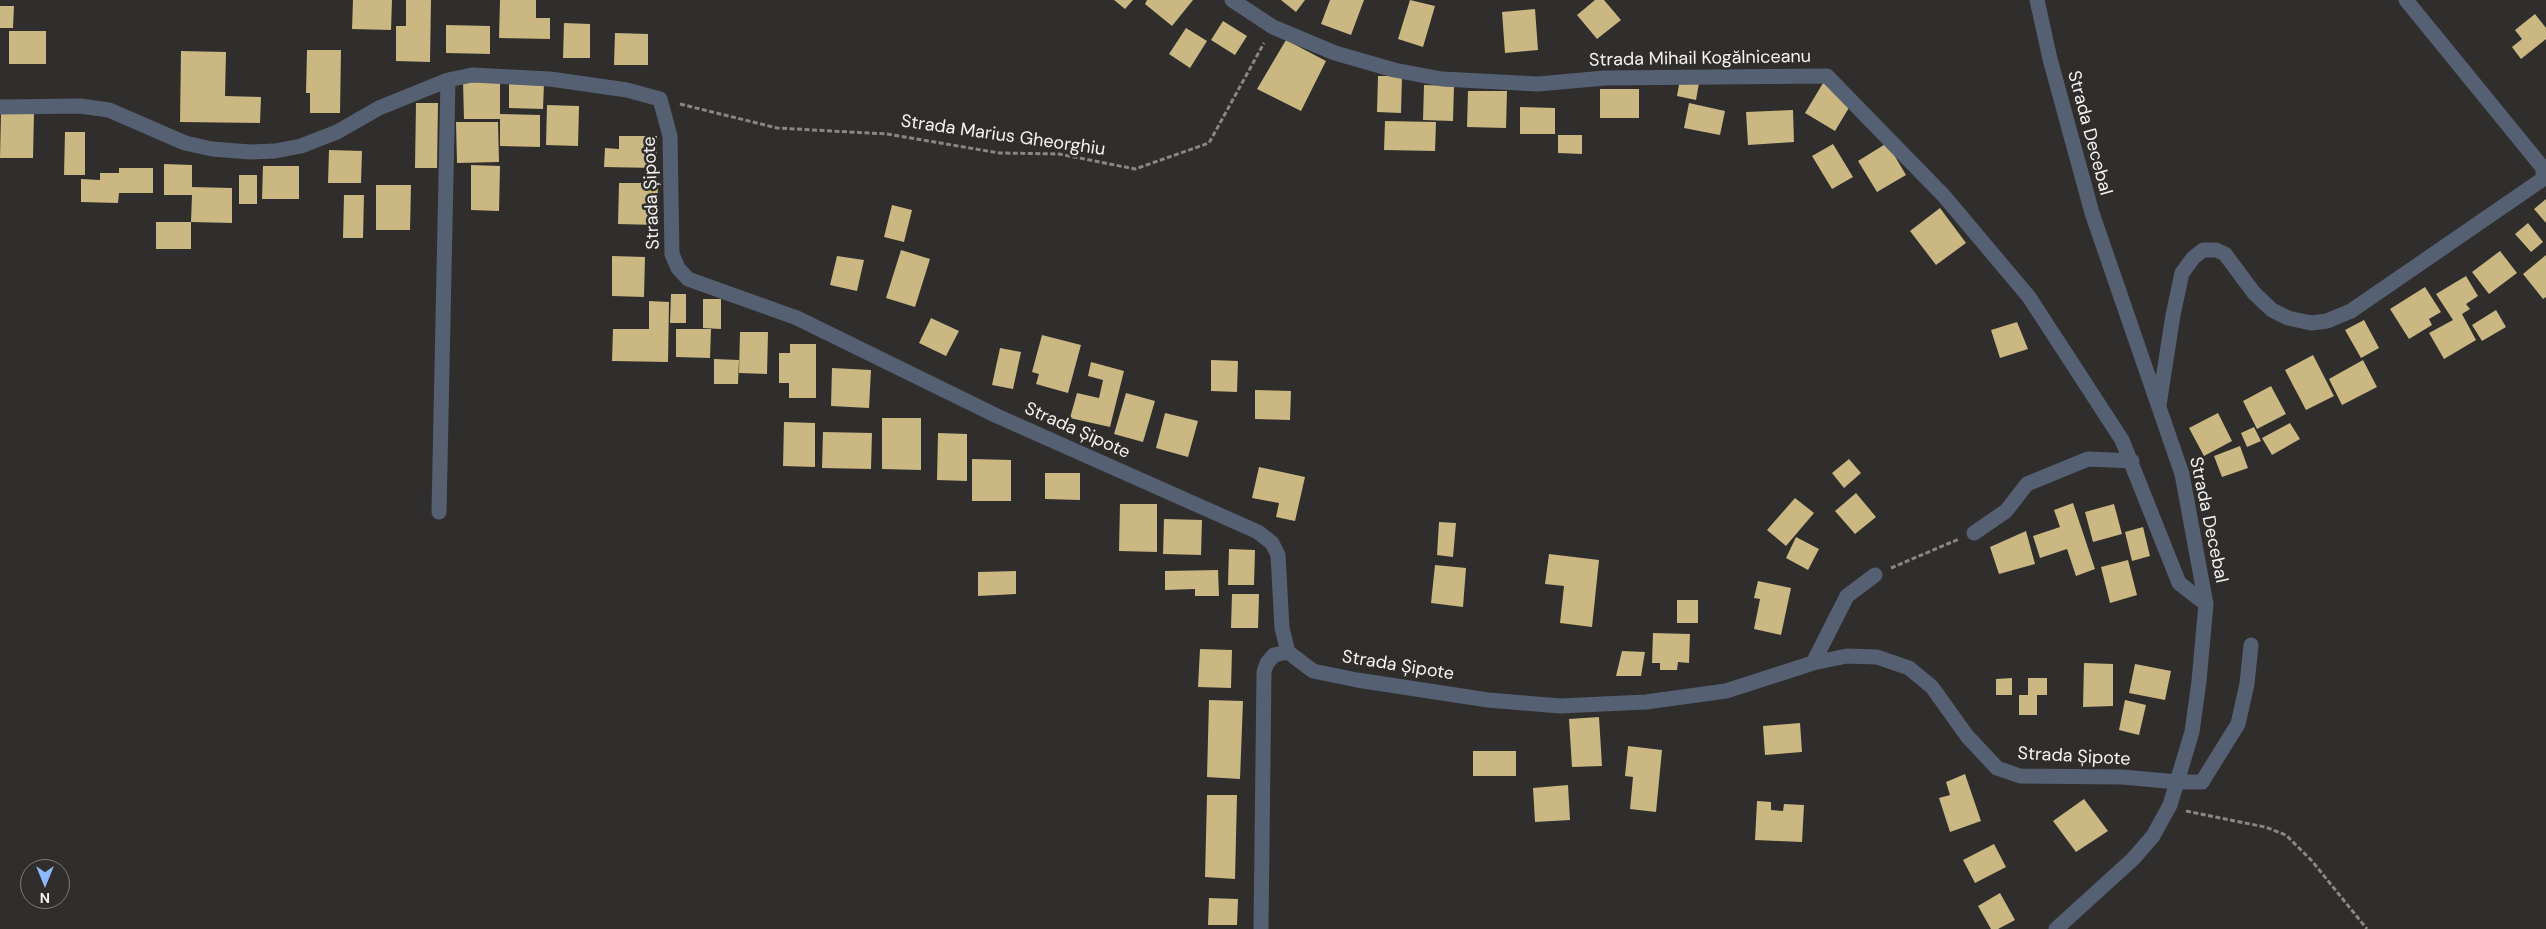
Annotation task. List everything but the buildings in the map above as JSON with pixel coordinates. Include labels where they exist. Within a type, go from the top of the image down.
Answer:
[{"type":"street","name":"Strada Mihail Kogălniceanu","points":[[1232,0],[1273,27],[1335,52],[1394,70],[1450,79],[1538,84],[1605,78],[1827,76],[1944,196],[2029,297],[2122,440],[2132,461],[2179,583],[2206,604]]},
{"type":"street","name":"Strada Decebal","points":[[2038,0],[2050,59],[2092,213],[2182,474],[2206,604],[2193,723],[2170,805],[2153,836],[2133,859],[2056,929]]},
{"type":"street","points":[[2159,409],[2173,316],[2182,273],[2192,258],[2203,250],[2216,250],[2225,254],[2254,293],[2272,310],[2288,318],[2311,323],[2327,321],[2351,311],[2543,179],[2543,168],[2406,0]]},
{"type":"street","points":[[0,107],[80,106],[109,110],[185,143],[212,149],[250,152],[275,151],[301,146],[337,132],[379,108],[448,80],[472,75],[550,79],[627,90],[660,99]]},
{"type":"street","points":[[439,512],[448,80]]},
{"type":"street","name":"Strada Șipote","points":[[660,99],[670,136],[670,238],[672,254],[678,268],[688,279],[797,318],[997,416],[1258,532],[1272,543],[1278,555],[1282,628],[1288,652],[1313,671],[1357,680],[1488,700],[1560,706],[1646,702],[1726,691],[1813,664],[1847,656],[1877,657],[1910,668],[1932,687],[1967,736],[1997,768],[2020,776],[2122,777],[2202,782],[2238,724],[2247,684],[2251,645]]},
{"type":"street","points":[[1974,533],[2006,510],[2027,484],[2088,459],[2132,461]]},
{"type":"street","points":[[1813,664],[1847,596],[1875,575]]},
{"type":"street","points":[[1261,929],[1264,672],[1267,663],[1274,655],[1288,652]]},
{"type":"path","name":"Strada Marius Gheorghiu","points":[[660,99],[777,128],[887,134],[999,152],[1058,154],[1135,169],[1208,143],[1273,27]]},
{"type":"path","points":[[1875,575],[1974,533]]},
{"type":"path","points":[[2170,805],[2191,814],[2265,827],[2286,835],[2312,861],[2367,929]]}]
